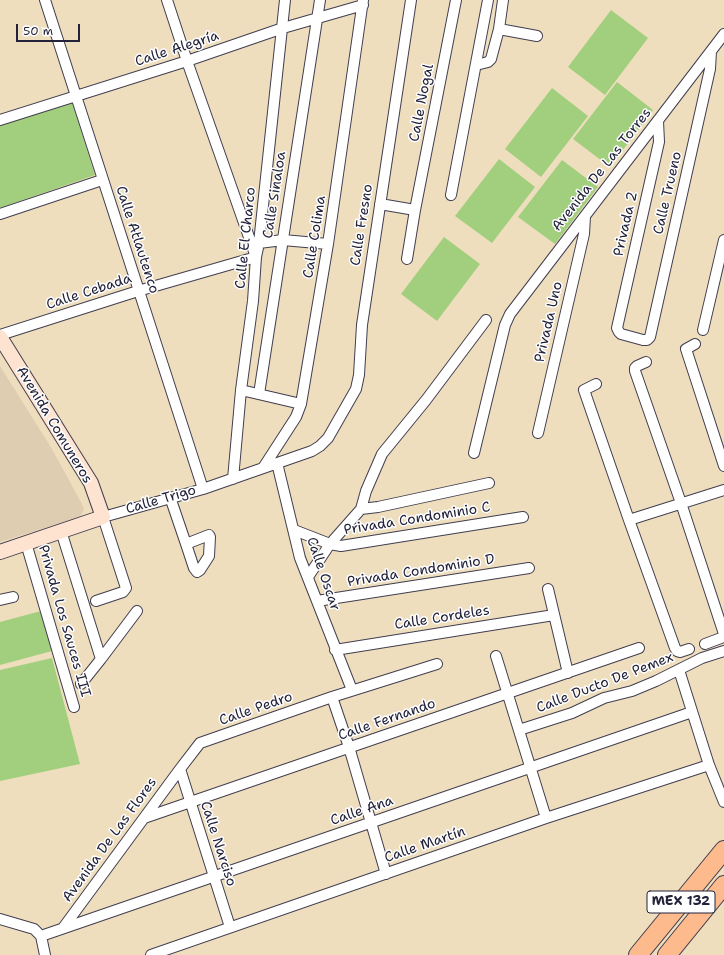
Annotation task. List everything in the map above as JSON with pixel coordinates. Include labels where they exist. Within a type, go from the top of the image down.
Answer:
[{"type":"highway","name":"MEX 132","points":[[638,955],[724,850]]},
{"type":"highway","name":"MEX 132","points":[[667,955],[724,885]]},
{"type":"main road","name":"Avenida Comuneros","points":[[0,336],[91,483],[103,517]]},
{"type":"main road","name":"Calle Trigo","points":[[0,552],[103,517]]},
{"type":"street","name":"Calle Atlautenco","points":[[45,0],[203,489]]},
{"type":"street","points":[[167,0],[256,257]]},
{"type":"street","name":"Calle El Charco","points":[[233,479],[241,390],[254,301],[256,257],[259,243],[285,0]]},
{"type":"street","name":"Calle Sinaloa","points":[[259,394],[320,0]]},
{"type":"street","name":"Calle Fresno","points":[[320,446],[328,438],[356,389],[359,375],[362,325],[411,0]]},
{"type":"street","name":"Calle Nogal","points":[[407,259],[415,210],[456,0]]},
{"type":"street","points":[[451,195],[488,0]]},
{"type":"street","points":[[476,65],[488,62],[491,59],[499,29],[503,0]]},
{"type":"street","name":"Calle Alegría","points":[[0,120],[187,61],[363,2]]},
{"type":"street","name":"Calle Colima","points":[[263,468],[296,417],[301,404],[328,244],[363,2]]},
{"type":"street","points":[[499,29],[537,36]]},
{"type":"street","name":"Avenida De Las Torres","points":[[474,453],[505,325],[510,314],[724,34]]},
{"type":"street","name":"Calle Trueno","points":[[619,332],[643,340],[647,340],[650,337],[710,69],[711,51]]},
{"type":"street","name":"Privada 2","points":[[619,332],[617,328],[659,142],[658,121]]},
{"type":"street","points":[[0,214],[102,180]]},
{"type":"street","points":[[380,204],[415,210]]},
{"type":"street","name":"Privada Uno","points":[[538,433],[584,234],[584,216]]},
{"type":"street","points":[[259,243],[283,240],[328,244]]},
{"type":"street","points":[[703,330],[723,252],[724,240]]},
{"type":"street","name":"Calle Cebada","points":[[0,336],[138,291],[256,257]]},
{"type":"street","points":[[308,577],[330,544],[361,509],[366,491],[382,454],[426,400],[486,320]]},
{"type":"street","points":[[695,344],[686,348],[724,466]]},
{"type":"street","points":[[646,362],[637,366],[635,371],[681,503],[724,635],[721,638],[705,644]]},
{"type":"street","points":[[596,384],[584,390],[629,520],[675,648],[680,652],[689,648]]},
{"type":"street","points":[[241,390],[301,404]]},
{"type":"street","name":"Calle Trigo","points":[[103,517],[203,489],[312,451],[320,446]]},
{"type":"street","name":"Calle Oscar","points":[[277,463],[300,558],[352,690]]},
{"type":"street","points":[[361,509],[378,507],[489,483]]},
{"type":"street","points":[[629,520],[724,490]]},
{"type":"street","points":[[170,497],[194,568],[197,572],[209,556],[210,537],[209,535],[186,544]]},
{"type":"street","points":[[96,601],[124,592],[126,588],[103,517]]},
{"type":"street","name":"Privada Condominio C","points":[[294,530],[330,544],[341,546],[523,517]]},
{"type":"street","points":[[61,531],[101,659]]},
{"type":"street","name":"Privada Los Sauces III","points":[[26,543],[74,707]]},
{"type":"street","name":"Privada Condominio D","points":[[317,601],[529,568]]},
{"type":"street","points":[[548,589],[568,673]]},
{"type":"street","points":[[0,600],[13,596]]},
{"type":"street","points":[[81,684],[137,611]]},
{"type":"street","name":"Calle Cordeles","points":[[336,650],[554,615]]},
{"type":"street","name":"Calle Fernando","points":[[144,818],[639,648]]},
{"type":"street","name":"Calle Ducto De Pemex","points":[[518,730],[572,713],[604,698],[632,691],[702,658],[724,651]]},
{"type":"street","points":[[496,656],[546,818]]},
{"type":"street","name":"Calle Pedro","points":[[180,769],[200,743],[352,690],[437,664]]},
{"type":"street","points":[[679,670],[709,765],[724,802]]},
{"type":"street","points":[[332,697],[349,747],[386,874]]},
{"type":"street","name":"Calle Ana","points":[[41,936],[692,712]]},
{"type":"street","name":"Calle Martín","points":[[151,955],[546,818],[709,765]]},
{"type":"street","name":"Calle Narciso","points":[[180,769],[189,802],[230,927]]},
{"type":"street","name":"Avenida De Las Flores","points":[[63,928],[180,769]]},
{"type":"street","points":[[0,919],[34,929],[41,936],[45,955]]},
{"type":"shaded area","points":[[0,366],[52,449],[84,509],[80,517],[0,542]]},
{"type":"green space","points":[[611,10],[648,38],[605,95],[568,67]]},
{"type":"green space","points":[[617,82],[653,110],[610,167],[573,139]]},
{"type":"green space","points":[[552,88],[588,116],[541,177],[505,149]]},
{"type":"green space","points":[[72,102],[95,175],[0,208],[0,125]]},
{"type":"green space","points":[[499,159],[535,187],[492,243],[455,216]]},
{"type":"green space","points":[[562,160],[598,187],[555,244],[518,217]]},
{"type":"green space","points":[[444,237],[480,264],[437,321],[401,294]]},
{"type":"green space","points":[[41,611],[52,651],[0,665],[0,622]]},
{"type":"green space","points":[[52,658],[80,764],[0,781],[0,670]]}]
